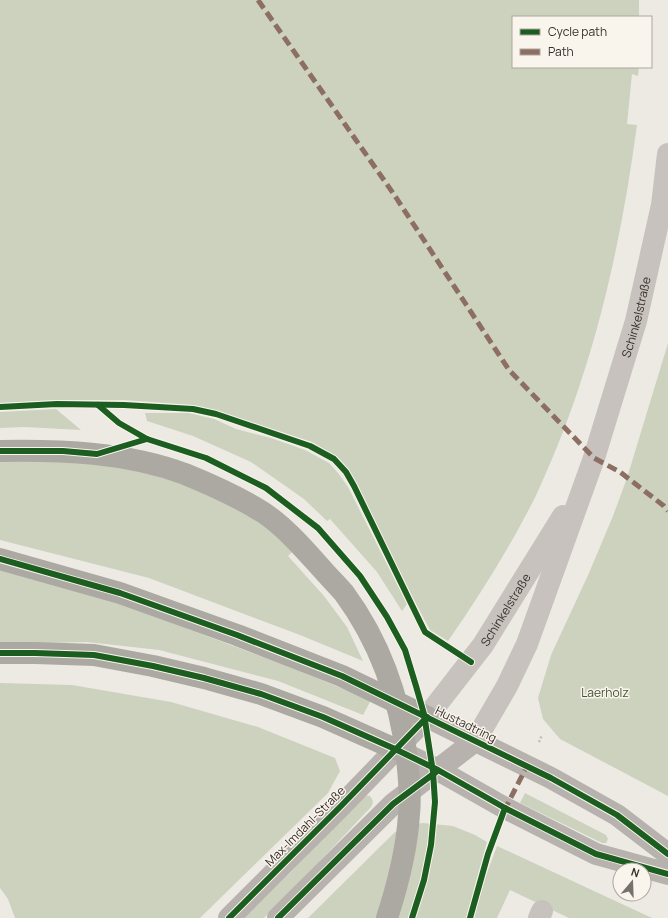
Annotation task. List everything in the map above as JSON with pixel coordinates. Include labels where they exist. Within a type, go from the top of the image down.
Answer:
[{"type":"highway","points":[[0,451],[63,451],[97,454],[135,460],[183,474],[225,491],[263,513],[282,527],[343,593],[363,622],[378,652],[392,687],[403,731],[408,772],[410,812],[406,848],[398,885],[387,918]]},
{"type":"highway","points":[[0,559],[120,593],[237,634],[342,676],[427,717]]},
{"type":"highway","points":[[0,654],[35,653],[94,655],[153,666],[204,678],[261,694],[323,717],[395,749]]},
{"type":"street","name":"Schinkelstraße","points":[[475,741],[507,686],[527,644],[587,477],[636,321],[662,205],[668,154]]},
{"type":"street","name":"Schinkelstraße","points":[[427,717],[483,645],[587,477]]},
{"type":"street","name":"Hustadtring","points":[[395,749],[427,717],[551,778],[617,815],[668,854]]},
{"type":"street","name":"Hustadtring","points":[[438,770],[475,741]]},
{"type":"street","points":[[395,749],[438,770],[505,808],[596,854],[668,874]]},
{"type":"street","name":"Max-Imdahl-Straße","points":[[229,918],[342,805],[395,749]]},
{"type":"street","points":[[278,918],[393,804],[438,770]]},
{"type":"green space","points":[[0,0],[639,0],[639,16],[512,16],[512,68],[639,68],[638,76],[632,74],[627,124],[637,125],[622,219],[612,266],[589,357],[574,402],[557,447],[532,504],[512,541],[448,641],[430,630],[349,471],[336,456],[312,442],[217,411],[192,405],[124,400],[57,400],[0,403]]},
{"type":"green space","name":"Laerholz","points":[[668,343],[668,796],[560,739],[543,719],[538,698],[551,655],[589,573],[627,478]]},
{"type":"green space","points":[[56,409],[81,430],[24,427],[0,428],[0,412]]},
{"type":"green space","points":[[145,413],[189,413],[214,419],[236,429],[271,438],[305,450],[329,463],[348,487],[407,604],[402,611],[377,572],[330,519],[327,521],[304,499],[251,462],[193,436],[147,421]]},
{"type":"green space","points":[[0,460],[81,462],[137,470],[183,484],[227,504],[263,523],[294,550],[288,556],[324,596],[347,627],[363,661],[300,635],[149,578],[0,540]]},
{"type":"green space","points":[[0,570],[119,603],[284,665],[371,700],[363,715],[278,681],[159,650],[87,642],[0,644]]},
{"type":"green space","points":[[0,683],[72,685],[171,702],[258,727],[335,758],[340,771],[328,793],[200,918],[15,918],[8,899],[0,888]]},
{"type":"green space","points":[[525,793],[606,835],[608,839],[606,843],[602,843],[520,803]]},
{"type":"green space","points":[[365,795],[370,796],[372,799],[373,802],[371,807],[303,879],[264,918],[243,918],[291,872]]},
{"type":"green space","points":[[423,823],[453,826],[475,835],[487,842],[466,918],[308,918],[394,833],[407,825]]},
{"type":"green space","points":[[497,846],[612,899],[612,902],[618,902],[652,918],[569,918],[510,890],[497,918],[474,918],[484,881]]},
{"type":"marked path","points":[[258,0],[393,193],[509,370],[594,458],[620,472],[664,506],[668,511]]},
{"type":"marked path","points":[[504,811],[527,766]]},
{"type":"cycle path","points":[[0,407],[57,404],[124,405],[193,409],[216,414],[310,446],[334,459],[346,472],[425,632],[471,662]]},
{"type":"cycle path","points":[[98,405],[119,423],[147,439],[206,458],[266,488],[318,528],[360,576],[387,617],[405,650],[416,686],[424,714],[433,772],[435,802],[431,845],[424,880],[412,918]]},
{"type":"cycle path","points":[[0,451],[63,451],[97,454],[147,439]]},
{"type":"cycle path","points":[[0,559],[120,593],[237,635],[342,676],[551,778],[617,815],[668,854]]},
{"type":"cycle path","points":[[0,653],[94,655],[153,666],[261,694],[323,717],[395,749],[438,770],[505,808],[596,854],[668,874]]},
{"type":"cycle path","points":[[229,918],[342,805],[427,717]]},
{"type":"cycle path","points":[[278,918],[393,804],[436,772]]},
{"type":"cycle path","points":[[470,918],[488,854],[505,808]]}]
